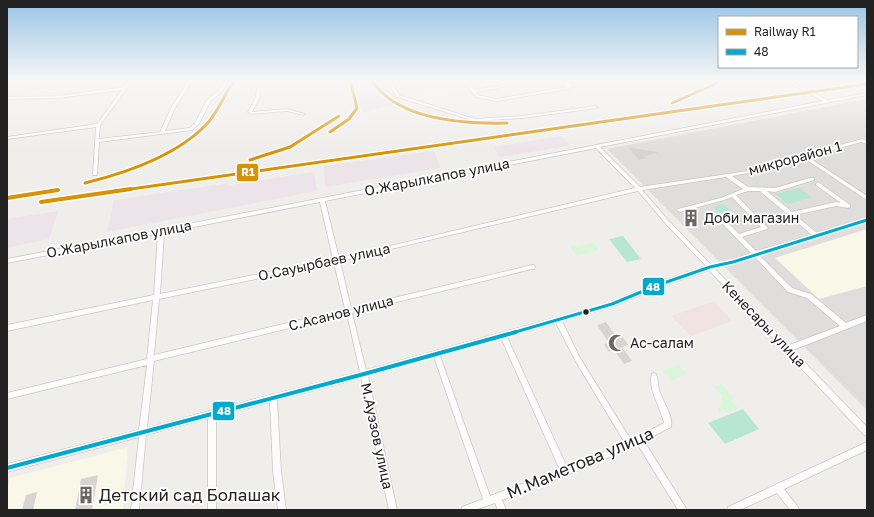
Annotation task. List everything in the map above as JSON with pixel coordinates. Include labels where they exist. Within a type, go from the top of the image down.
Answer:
[{"type":"street","points":[[94,174],[98,141],[98,125],[113,104]]},
{"type":"street","points":[[162,133],[175,104]]},
{"type":"street","points":[[98,141],[191,129],[197,124],[207,104]]},
{"type":"street","points":[[254,104],[250,112],[252,113],[287,110],[303,114]]},
{"type":"street","points":[[424,104],[475,120],[523,117],[596,107]]},
{"type":"street","name":"О.Жарылкапов улица","points":[[7,261],[810,104]]},
{"type":"street","points":[[7,138],[98,125]]},
{"type":"street","name":"микрорайон 1","points":[[639,189],[748,172],[804,156],[865,142]]},
{"type":"street","name":"Кенесары улица","points":[[596,146],[639,189],[668,223],[867,432]]},
{"type":"street","points":[[804,156],[867,198]]},
{"type":"street","name":"микрорайон 1","points":[[727,175],[747,189]]},
{"type":"street","name":"микрорайон 1","points":[[680,210],[722,199],[747,189],[775,190],[812,179]]},
{"type":"street","points":[[791,214],[836,204],[848,206],[818,184]]},
{"type":"street","name":"О.Сауырбаев улица","points":[[7,328],[337,260],[639,189]]},
{"type":"street","name":"микрорайон 1","points":[[762,189],[816,236]]},
{"type":"street","points":[[733,195],[765,228],[738,236]]},
{"type":"street","name":"М.Ауэзов улица","points":[[322,200],[364,374],[393,510]]},
{"type":"street","points":[[719,217],[790,290],[809,296],[845,326]]},
{"type":"street","points":[[7,468],[142,431],[364,374],[558,320],[612,304],[658,285],[710,267],[733,262],[754,254],[867,220]]},
{"type":"street","points":[[135,510],[157,297],[161,231]]},
{"type":"street","name":"С.Асанов улица","points":[[7,396],[349,312],[444,287],[532,267]]},
{"type":"street","points":[[787,349],[867,318]]},
{"type":"street","points":[[558,320],[578,360],[630,445]]},
{"type":"street","points":[[503,335],[565,472]]},
{"type":"street","points":[[436,354],[488,501]]},
{"type":"street","name":"М.Маметова улица","points":[[465,510],[565,472],[630,445],[668,425],[667,414],[653,385],[654,376]]},
{"type":"street","points":[[273,397],[277,471],[282,510]]},
{"type":"street","points":[[212,413],[212,510]]},
{"type":"street","points":[[639,440],[683,510]]},
{"type":"street","points":[[731,510],[867,446]]},
{"type":"street","points":[[778,488],[795,510]]},
{"type":"street","points":[[497,498],[502,510]]},
{"type":"shaded area","points":[[359,104],[391,104],[364,113]]},
{"type":"shaded area","points":[[840,104],[867,104],[867,410],[607,149]]},
{"type":"shaded area","points":[[561,136],[570,146],[499,157],[494,147]]},
{"type":"shaded area","points":[[434,151],[440,168],[325,187],[324,166]]},
{"type":"shaded area","points":[[314,172],[317,191],[107,232],[114,200],[229,183],[230,185]]},
{"type":"shaded area","points":[[58,211],[49,239],[7,248],[7,219]]},
{"type":"shaded area","points":[[867,229],[867,286],[819,299],[775,258]]},
{"type":"shaded area","points":[[714,301],[732,321],[691,336],[671,316]]},
{"type":"shaded area","points":[[128,447],[123,510],[7,510],[7,491],[10,478]]},
{"type":"green space","points":[[799,188],[812,197],[788,204],[776,194]]},
{"type":"green space","points":[[724,204],[743,223],[731,226],[713,207]]},
{"type":"green space","points":[[623,236],[641,259],[627,262],[609,239]]},
{"type":"green space","points":[[594,243],[599,250],[576,256],[570,245],[577,246]]},
{"type":"green space","points":[[678,364],[686,374],[672,381],[663,371]]},
{"type":"green space","points":[[721,384],[734,398],[731,400],[738,408],[727,413],[724,410],[718,413],[722,396],[714,387]]},
{"type":"green space","points":[[743,409],[759,429],[725,444],[708,423]]},
{"type":"building","points":[[628,147],[657,153],[644,156],[646,158],[639,160]]},
{"type":"building","name":"Доби магазин","points":[[692,213],[700,221],[691,223],[683,215]]},
{"type":"building","name":"Ас-салам","points":[[606,322],[618,339],[623,337],[628,345],[622,347],[632,361],[624,364],[614,350],[609,352],[604,344],[609,343],[597,325]]},
{"type":"building","name":"Детский сад Болашак","points":[[98,475],[92,510],[75,510],[81,479]]},
{"type":"building","points":[[37,492],[33,510],[22,510],[26,495]]},
{"type":"rail line","name":"R1","points":[[85,183],[132,169],[165,154],[194,136],[205,126],[219,104]]},
{"type":"rail line","name":"R1","points":[[330,132],[349,119],[357,108],[356,104]]},
{"type":"rail line","name":"R1","points":[[400,104],[421,114],[449,121],[507,123]]},
{"type":"rail line","name":"R1","points":[[41,202],[726,104]]},
{"type":"rail line","name":"R1","points":[[250,160],[290,147],[339,116]]},
{"type":"rail line","name":"R1","points":[[7,198],[58,190]]},
{"type":"transit line","name":"48","points":[[7,468],[364,374],[558,320],[612,304],[658,285],[710,267],[733,262],[754,254],[867,220]]},
{"type":"place","name":"Доби магазин","points":[[691,218]]},
{"type":"place","name":"Ас-салам","points":[[617,343]]},
{"type":"place","name":"Детский сад Болашак","points":[[86,495]]}]
